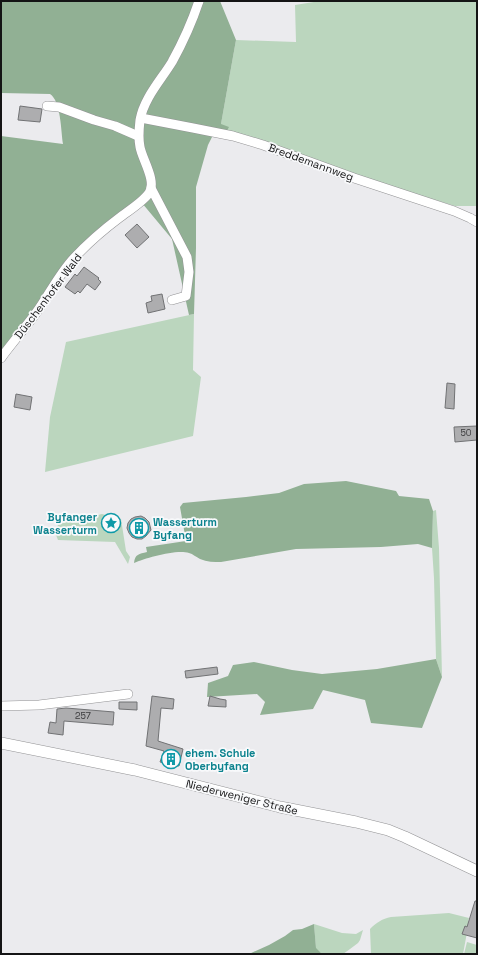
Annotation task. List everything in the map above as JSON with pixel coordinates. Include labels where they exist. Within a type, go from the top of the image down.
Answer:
[{"type":"street","points":[[172,300],[186,296],[189,272],[187,257],[151,188],[149,172],[140,148],[138,136],[145,104],[181,45],[191,24],[199,1]]},
{"type":"street","points":[[47,106],[59,107],[115,126],[138,136]]},
{"type":"street","name":"Breddemannweg","points":[[141,118],[220,133],[263,145],[354,178],[454,210],[477,222]]},
{"type":"street","name":"Düschenhofer Wald","points":[[1,358],[37,312],[59,277],[73,259],[104,229],[144,199],[151,188]]},
{"type":"street","points":[[1,706],[39,705],[128,694]]},
{"type":"street","name":"Niederweniger Straße","points":[[1,743],[135,770],[280,807],[388,830],[477,871]]},
{"type":"green space","points":[[1,1],[220,1],[236,40],[221,124],[229,127],[224,136],[213,135],[208,145],[196,187],[194,314],[189,315],[172,239],[142,203],[89,244],[1,361],[1,136],[63,144],[58,109],[54,98],[50,94],[1,93]]},
{"type":"green space","points":[[320,1],[477,1],[477,206],[455,206],[224,136],[221,124],[236,40],[296,42],[295,5]]},
{"type":"green space","points":[[194,314],[193,370],[201,377],[193,436],[45,472],[50,417],[66,342]]},
{"type":"green space","points":[[346,481],[396,491],[399,496],[429,499],[433,511],[432,548],[418,544],[381,547],[296,549],[221,562],[205,561],[189,553],[177,552],[134,563],[135,558],[138,555],[147,552],[146,547],[186,541],[180,507],[183,503],[279,493],[304,484]]},
{"type":"green space","points":[[436,510],[439,548],[442,677],[436,659],[432,548],[433,511]]},
{"type":"green space","points":[[102,514],[121,519],[126,551],[130,557],[128,564],[115,542],[58,540],[54,530],[59,524]]},
{"type":"green space","points":[[436,659],[442,677],[422,728],[371,723],[365,700],[323,690],[313,709],[260,715],[265,702],[257,694],[207,697],[208,683],[228,676],[233,665],[254,662],[292,670],[322,674],[377,669]]},
{"type":"green space","points":[[449,913],[469,918],[463,954],[371,954],[370,929],[380,921],[391,917]]},
{"type":"green space","points":[[314,924],[342,933],[356,934],[363,930],[358,943],[343,954],[322,954],[316,949]]},
{"type":"green space","points":[[314,924],[316,948],[322,954],[249,954],[269,945],[293,930],[302,929]]},
{"type":"green space","points":[[467,942],[477,945],[477,954],[464,954]]},
{"type":"building","points":[[20,106],[42,109],[40,122],[18,120]]},
{"type":"building","points":[[137,224],[149,237],[137,248],[125,235]]},
{"type":"building","points":[[84,267],[99,278],[98,279],[101,282],[95,290],[87,284],[80,293],[78,291],[75,294],[65,287],[75,274],[77,276]]},
{"type":"building","points":[[162,294],[165,309],[148,313],[146,303],[152,301],[151,296]]},
{"type":"building","points":[[447,383],[455,384],[454,409],[445,408]]},
{"type":"building","points":[[16,394],[32,397],[30,410],[14,407]]},
{"type":"building","points":[[477,426],[477,440],[455,442],[454,427]]},
{"type":"building","name":"Wasserturm Byfang","points":[[141,516],[149,522],[151,530],[142,539],[137,539],[132,537],[127,528],[131,519]]},
{"type":"building","points":[[217,667],[218,674],[186,678],[185,671]]},
{"type":"building","points":[[152,696],[174,699],[173,709],[161,708],[158,741],[183,749],[179,766],[160,762],[164,751],[146,746]]},
{"type":"building","points":[[210,696],[226,700],[226,707],[208,706]]},
{"type":"building","points":[[119,702],[137,702],[137,710],[119,709]]},
{"type":"building","points":[[66,708],[114,712],[113,725],[64,721],[63,735],[48,733],[50,722],[56,723],[57,709]]},
{"type":"building","points":[[475,901],[477,901],[477,938],[462,934],[465,926],[467,927]]},
{"type":"place","name":"Byfanger Wasserturm","points":[[111,523]]},
{"type":"place","name":"Wasserturm Byfang","points":[[139,528]]},
{"type":"place","name":"ehem. Schule Oberbyfang","points":[[171,759]]}]
